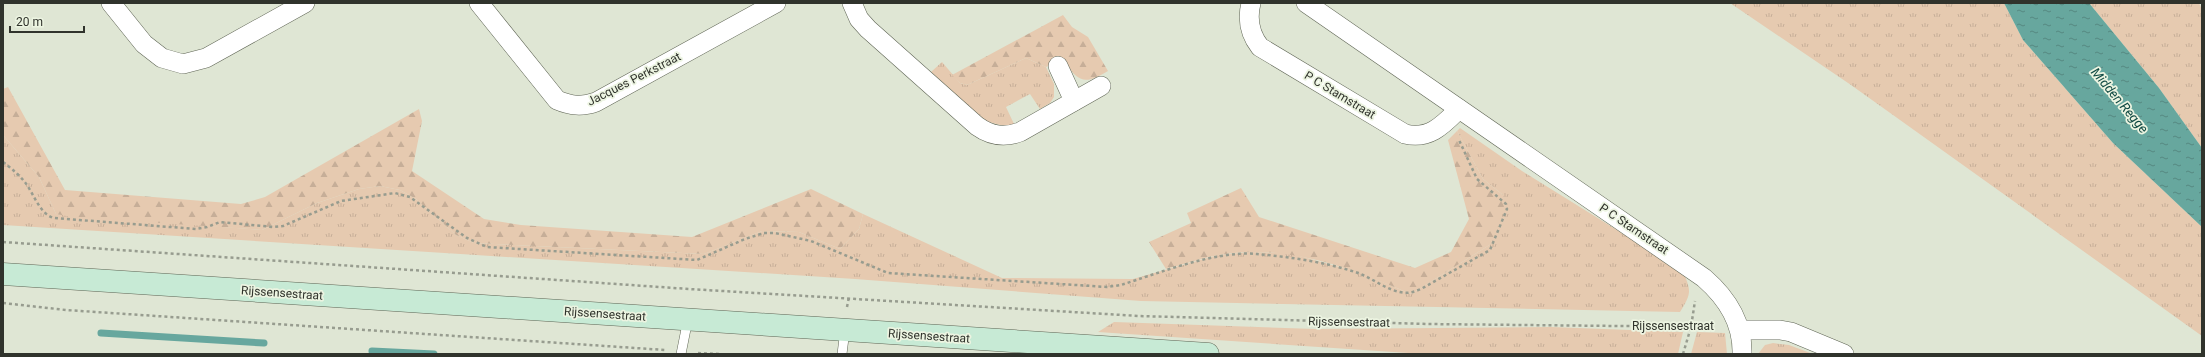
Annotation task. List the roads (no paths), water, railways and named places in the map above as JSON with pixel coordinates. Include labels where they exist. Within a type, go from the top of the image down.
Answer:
[{"type":"main road","name":"Rijssensestraat","points":[[3,274],[1208,354]]},
{"type":"street","points":[[111,3],[144,44],[162,58],[184,64],[206,58],[305,3]]},
{"type":"street","name":"Jacques Perkstraat","points":[[479,3],[554,97],[566,104],[585,106],[596,102],[776,3]]},
{"type":"street","points":[[852,3],[859,19],[868,29],[977,126],[990,134],[1006,136],[1020,132],[1101,86]]},
{"type":"street","name":"P C Stamstraat","points":[[1251,3],[1248,18],[1252,35],[1260,46],[1405,134],[1425,135],[1432,132],[1453,115]]},
{"type":"street","name":"P C Stamstraat","points":[[1306,3],[1453,115],[1690,267],[1721,294],[1733,313],[1741,330],[1742,354]]},
{"type":"street","points":[[1058,66],[1074,101]]},
{"type":"street","points":[[1741,330],[1780,330],[1791,332],[1844,354]]},
{"type":"lane","points":[[681,353],[688,319]]},
{"type":"lane","points":[[842,354],[845,330]]},
{"type":"water","name":"Midden Regge","points":[[2004,3],[2089,3],[2159,88],[2202,148],[2202,227],[2113,143],[2023,40]]},
{"type":"waterway","points":[[101,333],[264,343]]},
{"type":"waterway","points":[[372,351],[434,354]]}]
